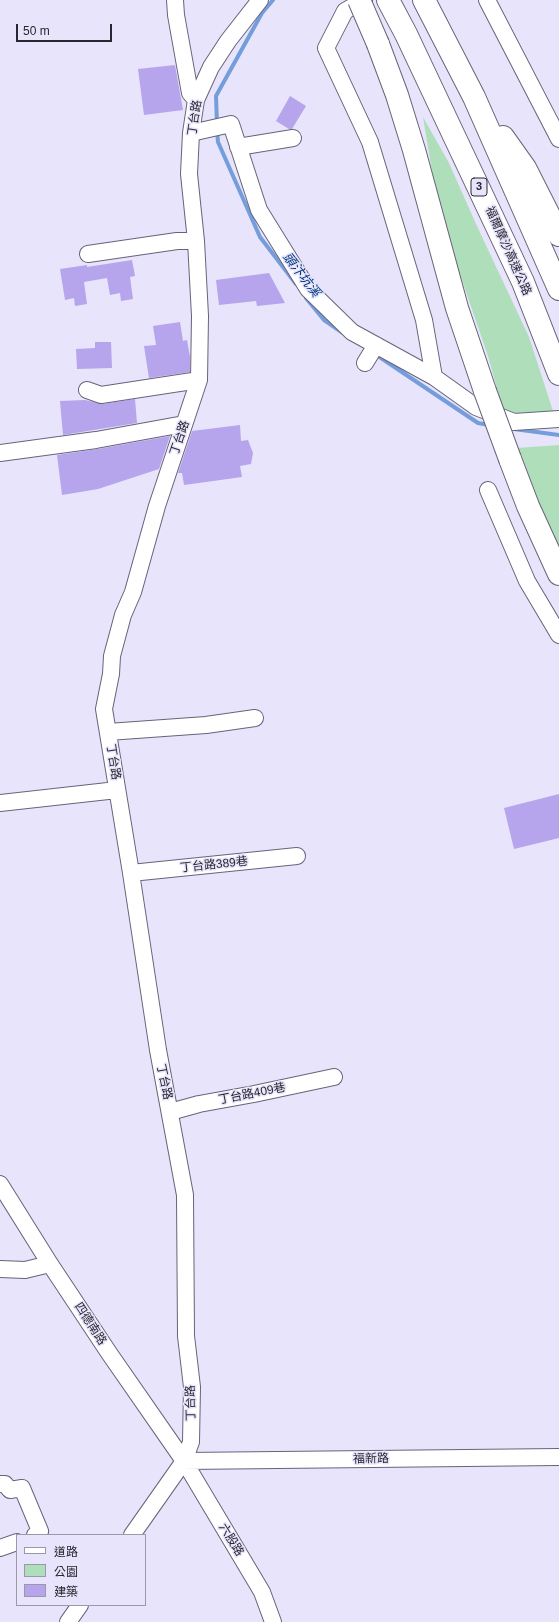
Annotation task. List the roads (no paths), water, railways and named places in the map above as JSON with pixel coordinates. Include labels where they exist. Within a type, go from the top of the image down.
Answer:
[{"type":"highway","points":[[359,0],[378,44],[397,95],[416,158],[457,308],[485,391],[528,506],[559,574]]},
{"type":"highway","points":[[424,0],[474,97],[559,288]]},
{"type":"highway","name":"福爾摩沙高速公路","points":[[389,2],[406,34],[523,282],[559,374]]},
{"type":"highway","points":[[474,97],[525,168],[559,235]]},
{"type":"street","points":[[175,0],[176,15],[190,93],[196,100]]},
{"type":"street","name":"丁台路","points":[[133,1534],[184,1461],[191,1442],[192,1387],[186,1336],[185,1202],[158,1050],[104,709],[111,674],[112,656],[123,615],[136,584],[157,506],[199,380],[200,316],[196,241],[189,174],[191,133],[196,100],[215,61],[228,41],[260,0]]},
{"type":"street","points":[[364,0],[345,11],[326,48],[370,142],[424,320],[434,377]]},
{"type":"street","points":[[487,0],[559,139]]},
{"type":"street","points":[[191,133],[231,124],[259,210],[308,290],[352,332],[434,377],[476,407],[514,422],[559,419]]},
{"type":"street","points":[[238,147],[293,138]]},
{"type":"street","points":[[88,254],[177,242],[196,241]]},
{"type":"street","points":[[365,363],[376,345]]},
{"type":"street","points":[[87,390],[101,395],[199,380]]},
{"type":"street","points":[[0,453],[96,440],[184,424]]},
{"type":"street","points":[[488,490],[527,581],[559,636]]},
{"type":"street","points":[[108,732],[206,725],[255,718]]},
{"type":"street","points":[[0,803],[118,790]]},
{"type":"street","name":"丁台路389巷","points":[[131,874],[297,856]]},
{"type":"street","name":"丁台路409巷","points":[[170,1112],[200,1104],[334,1077]]},
{"type":"street","name":"四德南路","points":[[0,1184],[50,1264],[109,1353],[184,1461]]},
{"type":"street","points":[[0,1269],[25,1270],[50,1264]]},
{"type":"street","name":"福新路","points":[[184,1461],[559,1457]]},
{"type":"street","name":"六股路","points":[[184,1461],[262,1592],[273,1622]]},
{"type":"street","points":[[0,1484],[5,1484],[10,1490],[22,1488],[40,1531],[36,1534]]},
{"type":"street","points":[[0,1548],[16,1542]]},
{"type":"street","points":[[68,1622],[79,1606]]},
{"type":"waterway","name":"頭汴坑溪","points":[[217,124],[216,96],[262,13],[273,0]]},
{"type":"waterway","name":"頭汴坑溪","points":[[217,130],[218,142],[260,237],[296,284]]},
{"type":"waterway","name":"頭汴坑溪","points":[[306,298],[324,320],[343,333]]},
{"type":"waterway","name":"頭汴坑溪","points":[[375,354],[478,423],[489,425]]},
{"type":"waterway","name":"頭汴坑溪","points":[[514,429],[559,435]]}]
